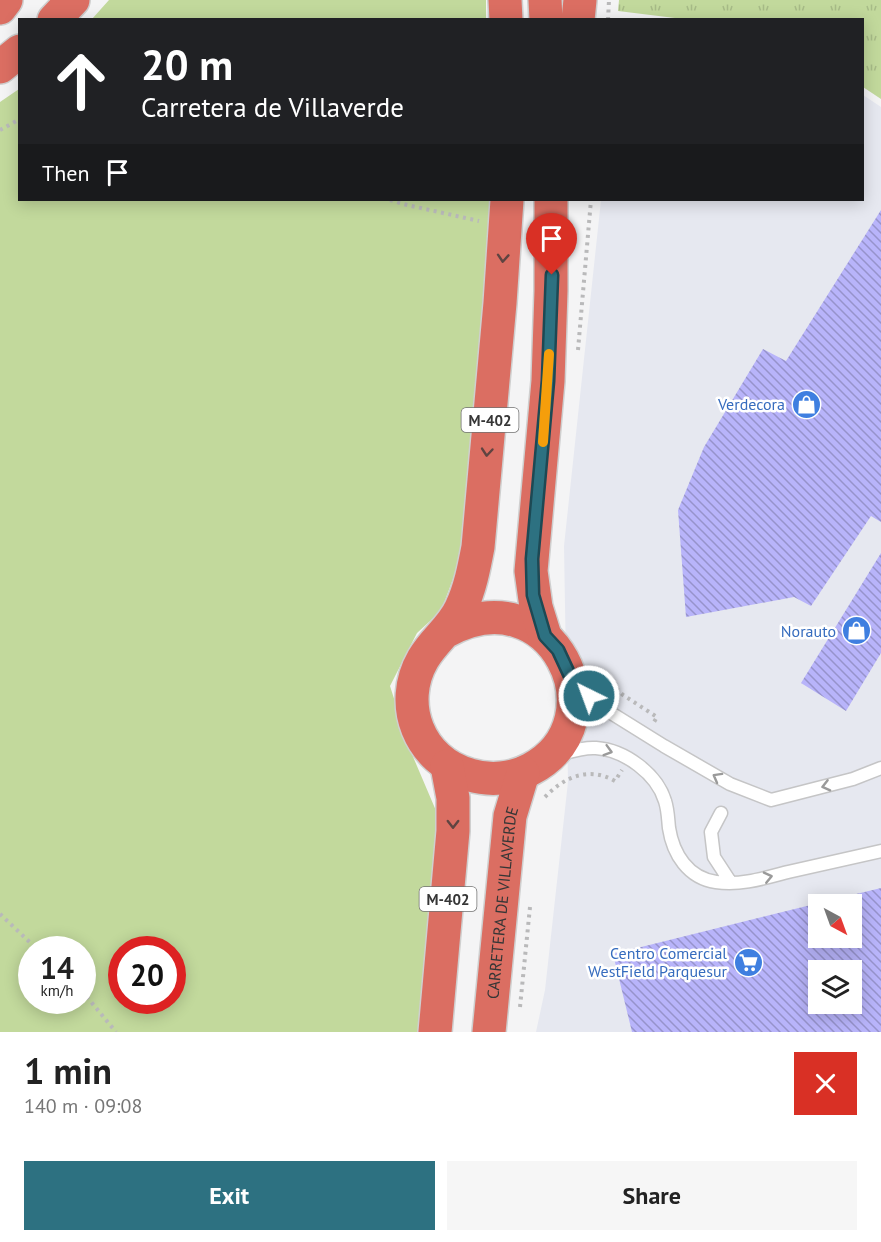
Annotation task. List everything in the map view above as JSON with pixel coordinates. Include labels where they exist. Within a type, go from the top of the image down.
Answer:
[{"type":"highway","points":[[0,8],[6,0]]},
{"type":"highway","points":[[56,18],[73,0]]},
{"type":"highway","points":[[506,0],[506,18]]},
{"type":"highway","points":[[545,0],[546,18]]},
{"type":"highway","points":[[578,18],[580,0]]},
{"type":"highway","points":[[0,67],[18,53]]},
{"type":"highway","points":[[545,636],[536,607],[531,572],[548,381],[551,201]]},
{"type":"highway","points":[[551,291],[565,201]]},
{"type":"highway","name":"M-402","points":[[445,632],[461,607],[475,565],[478,547],[506,207]]},
{"type":"highway","points":[[496,618],[526,625],[545,636],[581,670],[572,703],[569,726],[558,748],[537,765],[510,777],[485,778],[459,772],[447,766],[421,738],[411,705],[411,693],[417,670],[430,648],[445,632],[475,620],[496,618]]},
{"type":"highway","name":"CARRETERA DE VILLAVERDE","points":[[489,1032],[512,806],[537,765]]},
{"type":"highway","name":"M-402","points":[[435,1032],[453,831],[453,798],[447,766]]},
{"type":"lane","points":[[581,670],[611,713],[730,784],[771,800],[879,771]]},
{"type":"lane","points":[[537,765],[574,750],[595,748],[621,756],[639,766],[660,789],[668,811],[672,842],[681,861],[697,875],[717,882],[757,880],[881,850]]},
{"type":"lane","points":[[721,813],[711,832],[714,857],[730,883]]},
{"type":"path","points":[[608,18],[609,0]]},
{"type":"path","points":[[0,130],[18,120]]},
{"type":"path","points":[[393,201],[479,221],[506,207]]},
{"type":"path","points":[[578,355],[591,201]]},
{"type":"path","points":[[581,670],[615,688],[657,717]]},
{"type":"path","points":[[541,803],[558,785],[576,776],[601,774],[615,781]]},
{"type":"path","points":[[520,1015],[531,899]]},
{"type":"path","points":[[0,914],[23,936]]},
{"type":"path","points":[[96,1008],[116,1032]]},
{"type":"shaded area","points":[[864,96],[881,107],[881,1032],[536,1032],[545,990],[568,782],[564,546],[601,201],[864,201]]},
{"type":"green space","points":[[109,0],[486,0],[486,18],[93,18]]},
{"type":"green space","points":[[619,0],[881,0],[881,99],[864,88],[864,18],[675,18],[618,11]]},
{"type":"green space","points":[[18,90],[18,201],[492,201],[473,501],[456,571],[441,611],[417,633],[390,686],[411,752],[437,813],[429,954],[418,1032],[0,1032],[0,102]]},
{"type":"building","name":"Verdecora","points":[[881,210],[881,522],[871,516],[811,606],[794,597],[686,617],[678,510],[704,447],[763,349],[786,361]]},
{"type":"building","name":"Norauto","points":[[881,553],[881,653],[846,711],[801,683]]},
{"type":"building","name":"Centro Comercial WestField Parquesur","points":[[881,888],[881,1032],[632,1032],[613,954],[808,906],[808,948],[862,948],[862,894],[856,894]]},
{"type":"slow traffic","points":[[543,442],[549,354]]},
{"type":"place","name":"Verdecora","points":[[806,404]]},
{"type":"place","name":"Norauto","points":[[857,631]]},
{"type":"place","name":"Centro Comercial WestField Parquesur","points":[[748,962]]},
{"type":"route","points":[[552,275],[545,425],[531,572],[533,595],[545,636],[558,650],[571,678],[589,696]]}]
